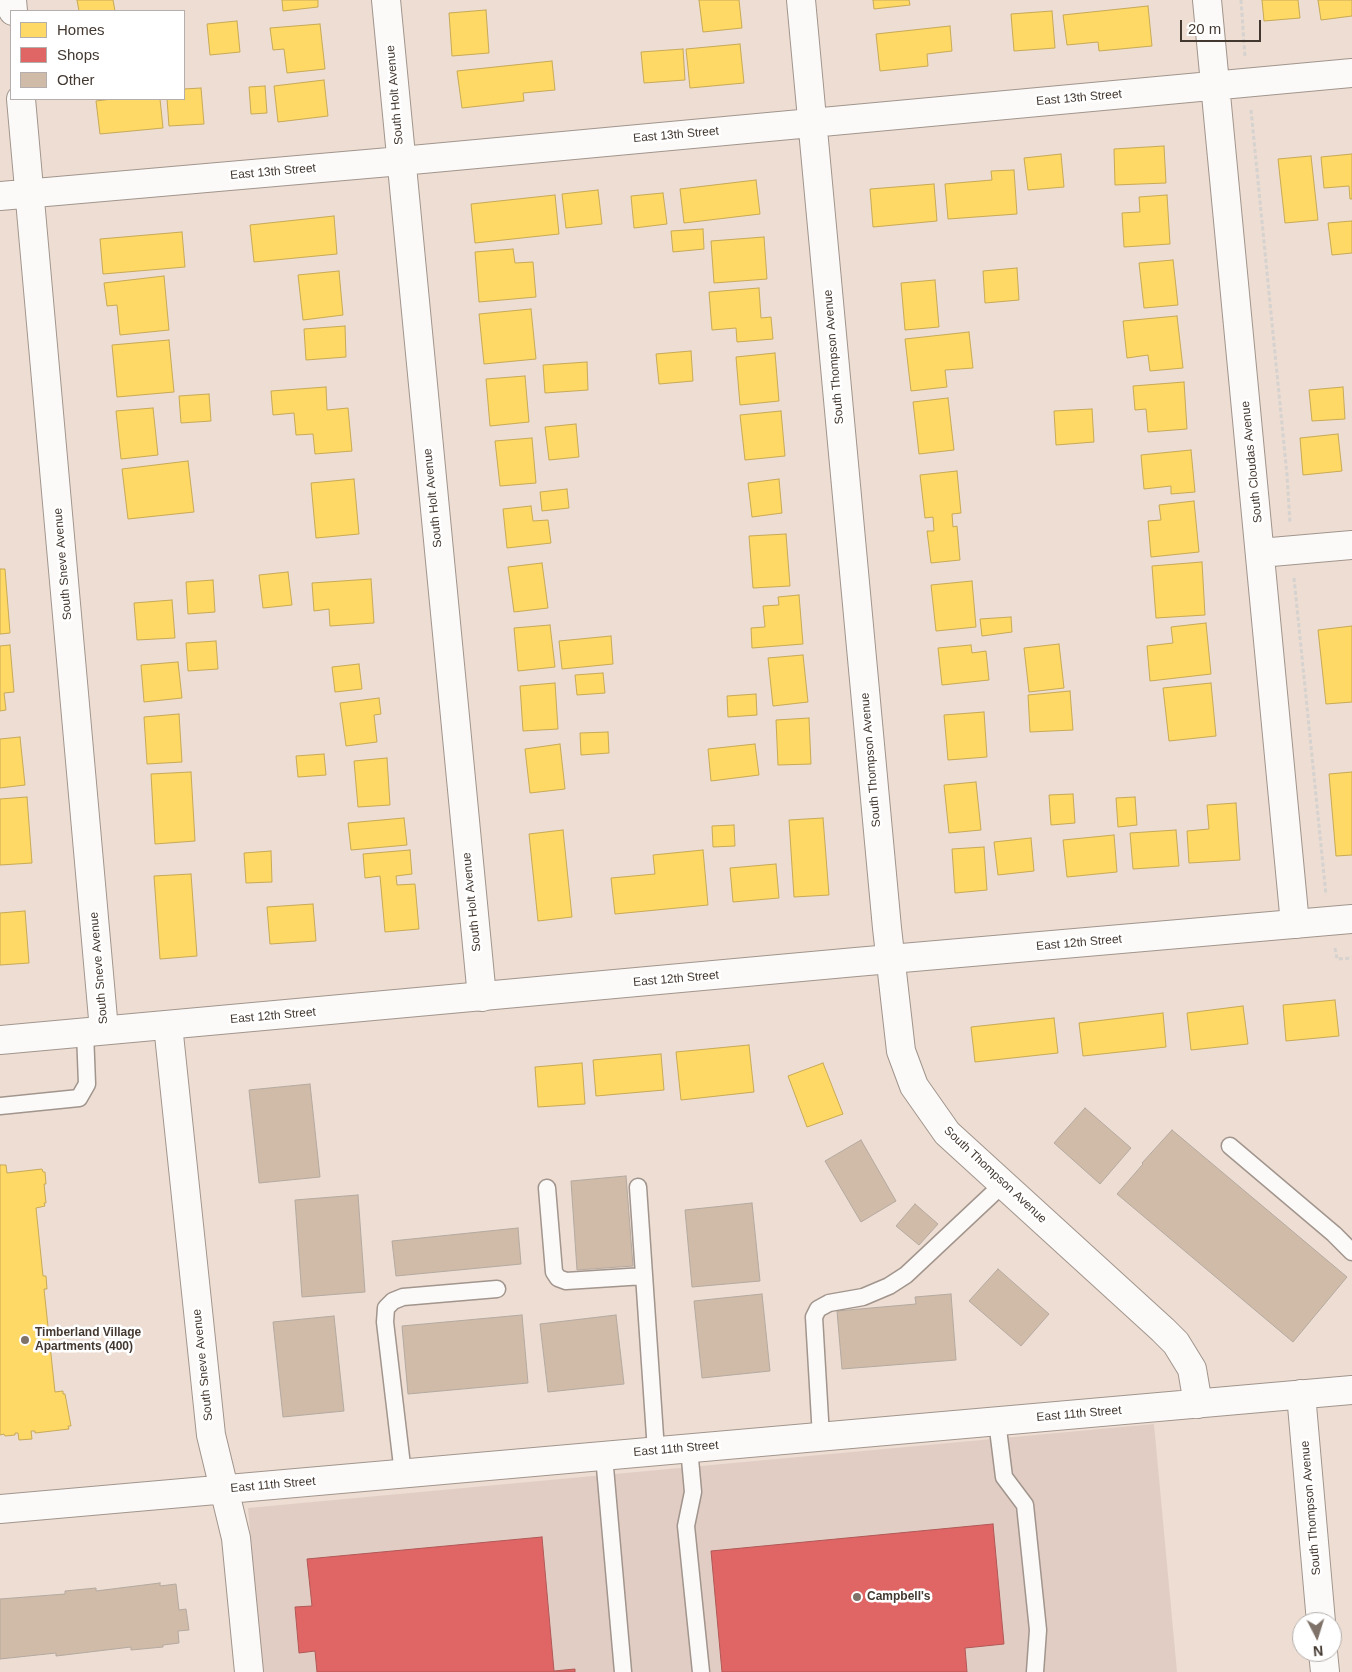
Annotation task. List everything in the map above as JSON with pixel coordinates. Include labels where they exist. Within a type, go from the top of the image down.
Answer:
[{"type":"street","name":"South Holt Avenue","points":[[386,0],[482,997]]},
{"type":"street","name":"South Thompson Avenue","points":[[801,0],[890,959],[902,1051],[914,1086],[947,1132],[1176,1343],[1192,1369],[1198,1404]]},
{"type":"street","name":"South Cloudas Avenue","points":[[1207,0],[1295,924]]},
{"type":"street","name":"East 13th Street","points":[[0,196],[1352,73]]},
{"type":"street","name":"South Sneve Avenue","points":[[21,100],[30,193],[95,1031]]},
{"type":"street","points":[[1260,554],[1352,545]]},
{"type":"street","name":"East 12th Street","points":[[0,1040],[1341,920]]},
{"type":"street","name":"South Sneve Avenue","points":[[168,1025],[211,1435],[236,1538],[249,1672]]},
{"type":"street","name":"East 11th Street","points":[[0,1509],[1352,1390]]},
{"type":"street","name":"South Thompson Avenue","points":[[1301,1394],[1320,1612]]},
{"type":"lane","points":[[0,1106],[79,1098],[87,1084],[95,1031]]},
{"type":"lane","points":[[1230,1146],[1334,1234],[1352,1252]]},
{"type":"lane","points":[[821,1437],[814,1317],[818,1309],[829,1303],[863,1297],[889,1286],[906,1274],[1003,1184]]},
{"type":"lane","points":[[638,1187],[656,1451]]},
{"type":"lane","points":[[547,1188],[554,1272],[558,1278],[566,1281],[644,1276]]},
{"type":"lane","points":[[403,1474],[386,1332],[386,1308],[393,1301],[403,1297],[497,1289]]},
{"type":"lane","points":[[997,1421],[1004,1477],[1025,1505],[1038,1630],[1035,1672]]},
{"type":"lane","points":[[689,1448],[693,1492],[686,1526],[700,1672]]},
{"type":"lane","points":[[604,1456],[623,1672]]},
{"type":"path","points":[[1241,0],[1242,26],[1287,475],[1291,551],[1326,893],[1341,920],[1337,960],[1352,958]]},
{"type":"shaded area","points":[[1154,1424],[1177,1672],[263,1672],[248,1508]]},
{"type":"building: Homes","points":[[77,0],[113,0],[115,10],[79,10]]},
{"type":"building: Homes","points":[[282,0],[318,0],[318,7],[283,11]]},
{"type":"building: Homes","points":[[699,0],[739,0],[742,28],[703,32]]},
{"type":"building: Homes","points":[[873,0],[909,0],[910,5],[874,9]]},
{"type":"building: Homes","points":[[1262,0],[1298,0],[1300,18],[1264,21]]},
{"type":"building: Homes","points":[[1318,0],[1352,0],[1352,16],[1321,20]]},
{"type":"building: Homes","points":[[1148,6],[1152,46],[1099,51],[1098,42],[1067,45],[1063,15]]},
{"type":"building: Homes","points":[[486,10],[489,53],[452,56],[449,13]]},
{"type":"building: Homes","points":[[1052,11],[1055,48],[1014,51],[1011,14]]},
{"type":"building: Homes","points":[[237,21],[240,52],[210,55],[207,24]]},
{"type":"building: Homes","points":[[320,24],[325,69],[287,73],[284,49],[273,50],[270,28]]},
{"type":"building: Homes","points":[[950,26],[952,51],[927,54],[928,66],[880,71],[876,34]]},
{"type":"building: Homes","points":[[740,44],[744,83],[690,88],[686,49]]},
{"type":"building: Homes","points":[[683,49],[685,80],[644,83],[641,52]]},
{"type":"building: Homes","points":[[552,61],[555,90],[523,93],[524,101],[462,108],[457,71]]},
{"type":"building: Homes","points":[[324,80],[328,116],[278,122],[274,86]]},
{"type":"building: Homes","points":[[265,86],[267,113],[251,114],[249,87]]},
{"type":"building: Homes","points":[[201,88],[204,124],[169,126],[167,100],[185,100],[185,89]]},
{"type":"building: Homes","points":[[160,100],[163,128],[100,134],[96,101]]},
{"type":"building: Homes","points":[[1164,146],[1166,183],[1115,185],[1114,149]]},
{"type":"building: Homes","points":[[1061,154],[1064,187],[1028,190],[1024,158]]},
{"type":"building: Homes","points":[[1352,154],[1352,199],[1350,199],[1349,186],[1324,188],[1321,157]]},
{"type":"building: Homes","points":[[1311,156],[1318,220],[1285,223],[1278,159]]},
{"type":"building: Homes","points":[[1014,170],[1017,214],[948,219],[945,184],[992,180],[991,171]]},
{"type":"building: Homes","points":[[756,180],[760,214],[684,223],[680,189]]},
{"type":"building: Homes","points":[[934,184],[937,221],[873,227],[870,189]]},
{"type":"building: Homes","points":[[598,190],[602,224],[566,228],[562,194]]},
{"type":"building: Homes","points":[[663,193],[667,224],[634,228],[631,196]]},
{"type":"building: Homes","points":[[555,195],[559,234],[475,243],[471,204]]},
{"type":"building: Homes","points":[[1167,195],[1170,244],[1124,247],[1122,213],[1140,212],[1139,197]]},
{"type":"building: Homes","points":[[334,216],[337,254],[254,262],[250,225]]},
{"type":"building: Homes","points":[[1352,221],[1352,253],[1332,255],[1328,223]]},
{"type":"building: Homes","points":[[703,229],[704,249],[673,252],[671,231]]},
{"type":"building: Homes","points":[[182,232],[185,267],[103,274],[100,239]]},
{"type":"building: Homes","points":[[764,237],[767,279],[714,283],[711,241]]},
{"type":"building: Homes","points":[[513,249],[515,263],[533,262],[536,297],[479,302],[475,252]]},
{"type":"building: Homes","points":[[1173,260],[1178,305],[1144,308],[1139,263]]},
{"type":"building: Homes","points":[[1017,268],[1019,300],[985,303],[983,271]]},
{"type":"building: Homes","points":[[339,271],[343,315],[303,320],[298,275]]},
{"type":"building: Homes","points":[[164,276],[169,330],[120,335],[117,305],[107,306],[104,283]]},
{"type":"building: Homes","points":[[935,280],[939,327],[905,330],[901,283]]},
{"type":"building: Homes","points":[[759,288],[761,318],[771,317],[773,339],[737,342],[736,328],[712,330],[709,292]]},
{"type":"building: Homes","points":[[531,309],[536,359],[484,364],[479,314]]},
{"type":"building: Homes","points":[[1177,316],[1183,368],[1150,371],[1148,355],[1127,358],[1123,321]]},
{"type":"building: Homes","points":[[345,326],[346,357],[306,360],[304,329]]},
{"type":"building: Homes","points":[[969,332],[973,368],[945,370],[947,387],[911,391],[905,339]]},
{"type":"building: Homes","points":[[169,340],[174,392],[117,397],[112,345]]},
{"type":"building: Homes","points":[[691,351],[693,381],[659,384],[656,354]]},
{"type":"building: Homes","points":[[775,353],[779,401],[740,405],[736,357]]},
{"type":"building: Homes","points":[[587,362],[588,390],[545,393],[543,365]]},
{"type":"building: Homes","points":[[525,376],[529,422],[490,426],[486,379]]},
{"type":"building: Homes","points":[[1184,382],[1187,429],[1148,432],[1146,409],[1135,410],[1133,386]]},
{"type":"building: Homes","points":[[326,387],[327,410],[348,408],[352,451],[315,454],[313,434],[296,435],[294,413],[273,415],[271,391]]},
{"type":"building: Homes","points":[[1343,387],[1345,419],[1312,421],[1309,390]]},
{"type":"building: Homes","points":[[209,394],[211,421],[181,423],[179,396]]},
{"type":"building: Homes","points":[[948,398],[954,450],[919,454],[913,402]]},
{"type":"building: Homes","points":[[153,408],[158,455],[121,459],[116,411]]},
{"type":"building: Homes","points":[[1092,409],[1094,442],[1056,445],[1054,411]]},
{"type":"building: Homes","points":[[781,411],[785,456],[745,460],[740,415]]},
{"type":"building: Homes","points":[[576,424],[579,457],[549,460],[545,427]]},
{"type":"building: Homes","points":[[1338,434],[1342,471],[1303,475],[1300,438]]},
{"type":"building: Homes","points":[[532,438],[536,483],[500,486],[495,441]]},
{"type":"building: Homes","points":[[1191,450],[1195,492],[1171,494],[1171,486],[1144,489],[1141,455]]},
{"type":"building: Homes","points":[[188,461],[194,512],[128,519],[122,469]]},
{"type":"building: Homes","points":[[957,471],[961,513],[952,514],[953,527],[957,526],[960,560],[931,563],[927,531],[934,531],[933,517],[925,518],[920,475]]},
{"type":"building: Homes","points":[[354,479],[359,534],[316,538],[311,483]]},
{"type":"building: Homes","points":[[779,479],[782,513],[752,517],[748,483]]},
{"type":"building: Homes","points":[[567,489],[569,508],[542,511],[540,492]]},
{"type":"building: Homes","points":[[1194,501],[1199,552],[1151,557],[1148,521],[1161,520],[1159,505]]},
{"type":"building: Homes","points":[[531,506],[533,521],[548,520],[551,543],[507,548],[503,509]]},
{"type":"building: Homes","points":[[786,534],[790,586],[753,588],[749,536]]},
{"type":"building: Homes","points":[[1202,562],[1205,615],[1156,618],[1152,566]]},
{"type":"building: Homes","points":[[542,563],[548,608],[514,612],[508,567]]},
{"type":"building: Homes","points":[[0,569],[5,569],[10,633],[0,634]]},
{"type":"building: Homes","points":[[288,572],[292,605],[263,608],[259,575]]},
{"type":"building: Homes","points":[[371,579],[374,623],[330,626],[329,609],[314,611],[312,583]]},
{"type":"building: Homes","points":[[213,580],[215,612],[188,614],[186,582]]},
{"type":"building: Homes","points":[[972,581],[976,627],[936,631],[931,585]]},
{"type":"building: Homes","points":[[799,595],[803,644],[752,648],[751,628],[765,627],[763,606],[779,605],[778,597]]},
{"type":"building: Homes","points":[[172,600],[175,638],[137,640],[134,603]]},
{"type":"building: Homes","points":[[1011,617],[1012,632],[982,636],[980,619]]},
{"type":"building: Homes","points":[[1206,623],[1211,674],[1150,681],[1147,646],[1173,643],[1171,627]]},
{"type":"building: Homes","points":[[550,625],[555,667],[518,671],[514,628]]},
{"type":"building: Homes","points":[[1352,626],[1352,702],[1326,704],[1318,630]]},
{"type":"building: Homes","points":[[611,636],[613,664],[562,669],[559,641]]},
{"type":"building: Homes","points":[[216,641],[218,669],[188,671],[186,643]]},
{"type":"building: Homes","points":[[1059,644],[1064,688],[1029,692],[1024,648]]},
{"type":"building: Homes","points":[[10,645],[14,692],[4,693],[6,710],[0,711],[0,646]]},
{"type":"building: Homes","points":[[971,645],[972,653],[986,651],[989,680],[942,685],[938,648]]},
{"type":"building: Homes","points":[[803,655],[808,702],[773,706],[768,658]]},
{"type":"building: Homes","points":[[178,662],[182,698],[144,702],[141,665]]},
{"type":"building: Homes","points":[[359,664],[362,689],[335,692],[332,667]]},
{"type":"building: Homes","points":[[603,673],[605,693],[577,695],[575,675]]},
{"type":"building: Homes","points":[[555,683],[558,729],[523,731],[520,686]]},
{"type":"building: Homes","points":[[1211,683],[1216,736],[1169,741],[1163,688]]},
{"type":"building: Homes","points":[[1070,691],[1073,730],[1030,732],[1028,695]]},
{"type":"building: Homes","points":[[756,694],[757,715],[728,717],[727,696]]},
{"type":"building: Homes","points":[[379,698],[381,714],[374,715],[377,742],[346,746],[340,703]]},
{"type":"building: Homes","points":[[984,712],[987,757],[948,760],[944,715]]},
{"type":"building: Homes","points":[[179,714],[182,762],[147,764],[144,717]]},
{"type":"building: Homes","points":[[809,718],[811,764],[778,765],[776,720]]},
{"type":"building: Homes","points":[[608,732],[609,753],[581,755],[580,733]]},
{"type":"building: Homes","points":[[20,737],[25,785],[0,788],[0,739]]},
{"type":"building: Homes","points":[[560,744],[565,789],[530,793],[525,749]]},
{"type":"building: Homes","points":[[755,744],[759,775],[711,781],[708,749]]},
{"type":"building: Homes","points":[[324,754],[326,775],[298,777],[296,756]]},
{"type":"building: Homes","points":[[387,758],[390,805],[358,807],[354,761]]},
{"type":"building: Homes","points":[[191,772],[195,841],[155,844],[151,774]]},
{"type":"building: Homes","points":[[1352,772],[1352,855],[1336,856],[1329,774]]},
{"type":"building: Homes","points":[[976,782],[981,830],[949,833],[944,785]]},
{"type":"building: Homes","points":[[1073,794],[1075,823],[1051,825],[1049,795]]},
{"type":"building: Homes","points":[[27,797],[32,863],[0,865],[0,799]]},
{"type":"building: Homes","points":[[1135,797],[1137,825],[1118,827],[1116,798]]},
{"type":"building: Homes","points":[[1236,803],[1240,860],[1189,863],[1187,831],[1209,829],[1207,805]]},
{"type":"building: Homes","points":[[404,818],[407,845],[351,850],[348,823]]},
{"type":"building: Homes","points":[[823,818],[829,895],[794,897],[789,820]]},
{"type":"building: Homes","points":[[734,825],[735,846],[713,847],[712,826]]},
{"type":"building: Homes","points":[[563,830],[572,917],[538,921],[529,834]]},
{"type":"building: Homes","points":[[1176,830],[1179,866],[1133,869],[1130,833]]},
{"type":"building: Homes","points":[[1114,835],[1117,872],[1067,877],[1063,840]]},
{"type":"building: Homes","points":[[1031,838],[1034,871],[998,875],[994,842]]},
{"type":"building: Homes","points":[[984,847],[987,890],[955,893],[952,849]]},
{"type":"building: Homes","points":[[410,850],[412,874],[396,876],[397,885],[415,884],[419,929],[385,932],[380,876],[365,878],[363,854]]},
{"type":"building: Homes","points":[[703,850],[708,905],[615,914],[611,878],[655,874],[653,855]]},
{"type":"building: Homes","points":[[271,851],[272,882],[246,883],[244,853]]},
{"type":"building: Homes","points":[[776,864],[779,898],[733,902],[730,868]]},
{"type":"building: Homes","points":[[191,874],[197,956],[160,959],[154,876]]},
{"type":"building: Homes","points":[[313,904],[316,941],[270,944],[267,907]]},
{"type":"building: Homes","points":[[25,911],[29,963],[0,965],[0,913]]},
{"type":"building: Homes","points":[[1335,1000],[1339,1036],[1286,1041],[1283,1005]]},
{"type":"building: Homes","points":[[1243,1006],[1248,1044],[1191,1050],[1187,1013]]},
{"type":"building: Homes","points":[[1163,1013],[1166,1047],[1083,1056],[1079,1023]]},
{"type":"building: Homes","points":[[1054,1018],[1058,1053],[975,1062],[971,1027]]},
{"type":"building: Homes","points":[[749,1045],[754,1092],[681,1100],[676,1052]]},
{"type":"building: Homes","points":[[661,1054],[664,1090],[596,1096],[593,1060]]},
{"type":"building: Homes","points":[[582,1063],[585,1104],[538,1107],[535,1067]]},
{"type":"building: Homes","points":[[823,1063],[843,1114],[807,1127],[788,1076]]},
{"type":"building: Homes","name":"Timberland Village Apartments (400)","points":[[0,1165],[6,1165],[7,1173],[42,1169],[45,1172],[46,1203],[44,1203],[45,1206],[36,1208],[43,1276],[46,1276],[47,1289],[44,1289],[55,1392],[63,1391],[63,1394],[65,1394],[71,1426],[68,1426],[69,1429],[35,1433],[35,1431],[31,1431],[32,1439],[19,1440],[18,1433],[15,1433],[15,1435],[0,1435]]},
{"type":"building: Shops","name":"Campbell's","points":[[993,1524],[1004,1644],[965,1648],[967,1672],[722,1672],[711,1551]]},
{"type":"building: Shops","points":[[542,1537],[554,1671],[575,1669],[575,1672],[317,1672],[315,1651],[299,1653],[295,1607],[312,1606],[307,1559]]},
{"type":"building: Other","points":[[310,1084],[320,1177],[259,1183],[249,1090]]},
{"type":"building: Other","points":[[1085,1108],[1131,1148],[1100,1184],[1054,1143]]},
{"type":"building: Other","points":[[1172,1130],[1347,1277],[1293,1342],[1117,1194]]},
{"type":"building: Other","points":[[861,1140],[896,1201],[861,1222],[825,1161]]},
{"type":"building: Other","points":[[626,1176],[633,1266],[577,1270],[571,1181]]},
{"type":"building: Other","points":[[358,1195],[365,1292],[302,1297],[295,1200]]},
{"type":"building: Other","points":[[752,1203],[760,1281],[692,1287],[685,1210]]},
{"type":"building: Other","points":[[915,1204],[938,1224],[919,1245],[896,1226]]},
{"type":"building: Other","points":[[518,1228],[521,1264],[396,1276],[392,1241]]},
{"type":"building: Other","points":[[998,1269],[1049,1314],[1021,1346],[969,1301]]},
{"type":"building: Other","points":[[762,1294],[770,1371],[702,1378],[694,1301]]},
{"type":"building: Other","points":[[951,1294],[956,1360],[842,1369],[837,1311],[916,1304],[915,1297]]},
{"type":"building: Other","points":[[522,1315],[528,1383],[408,1394],[402,1326]]},
{"type":"building: Other","points":[[616,1315],[624,1384],[548,1392],[540,1324]]},
{"type":"building: Other","points":[[334,1316],[344,1411],[283,1417],[273,1322]]},
{"type":"building: Other","points":[[160,1583],[160,1586],[176,1584],[179,1610],[186,1609],[189,1630],[178,1631],[179,1643],[163,1645],[163,1647],[131,1650],[131,1647],[56,1656],[56,1653],[0,1659],[0,1599],[65,1594],[65,1591],[96,1588],[96,1591]]},
{"type":"place","name":"Timberland Village Apartments (400)","points":[[25,1340]]},
{"type":"place","name":"Campbell's","points":[[857,1597]]}]
